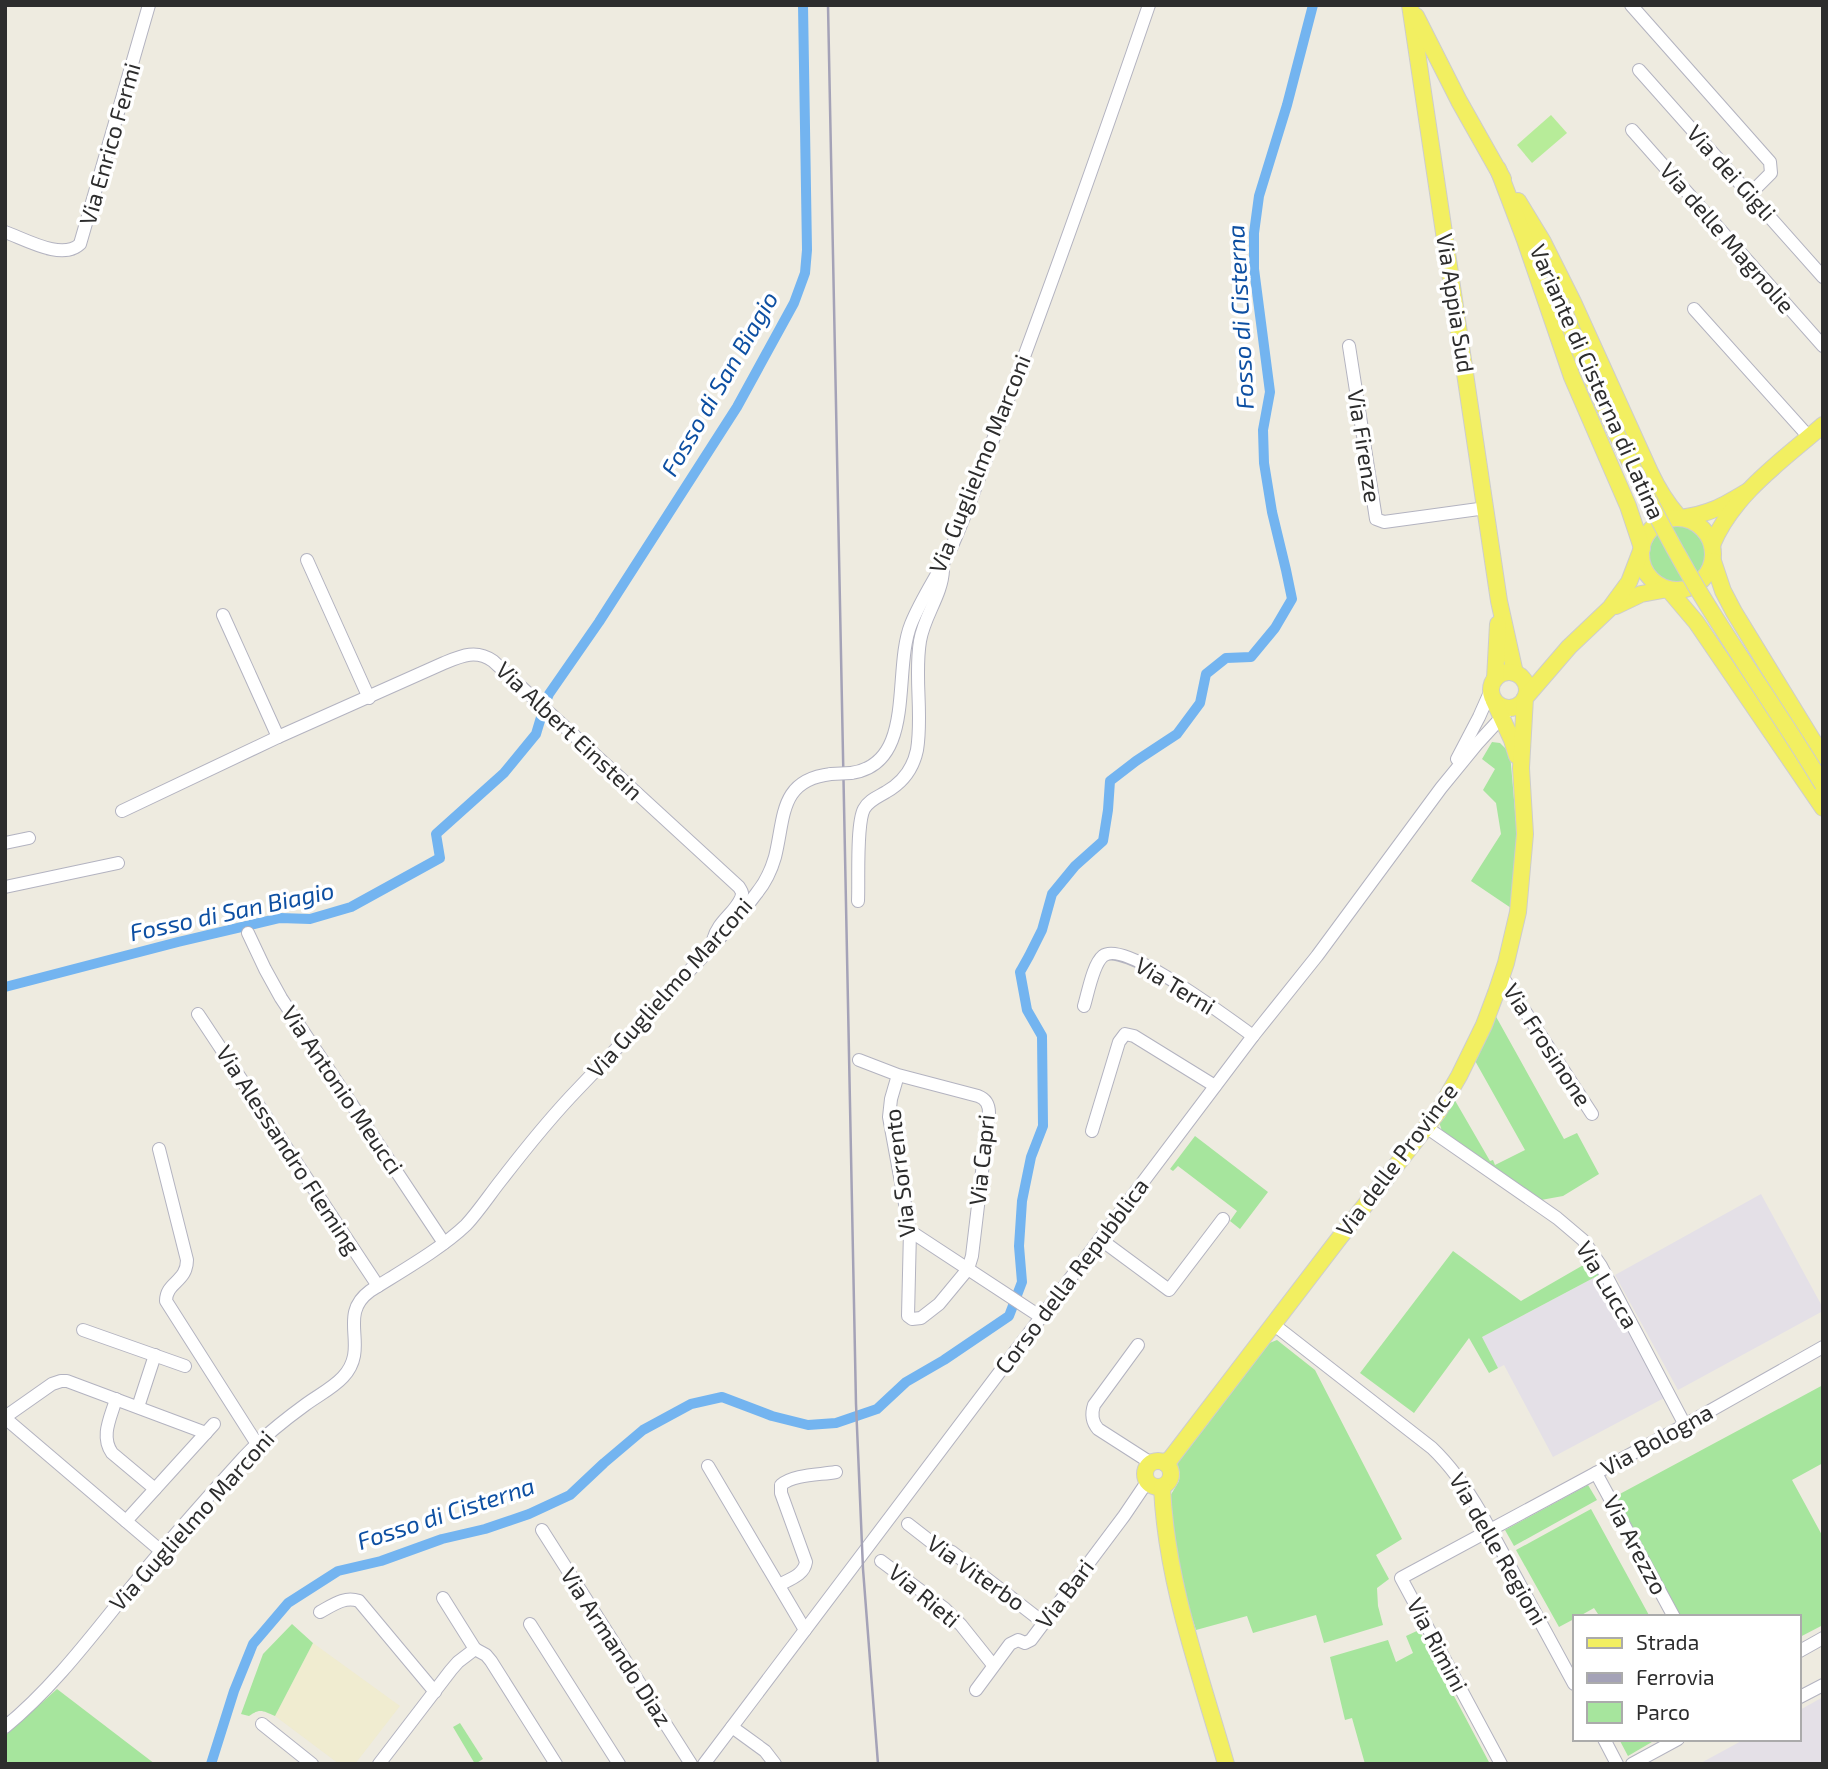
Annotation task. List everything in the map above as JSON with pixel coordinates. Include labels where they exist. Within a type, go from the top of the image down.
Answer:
[{"type":"main road","name":"Variante di Cisterna di Latina","points":[[1410,5],[1534,240],[1597,393],[1659,522],[1711,612],[1823,785]]},
{"type":"main road","name":"Via Appia Sud","points":[[1410,5],[1499,601],[1518,675]]},
{"type":"main road","points":[[1498,169],[1548,253],[1667,503],[1680,518],[1697,524],[1704,530],[1720,585],[1734,612],[1823,757]]},
{"type":"main road","points":[[1498,169],[1572,377],[1628,506],[1642,548],[1644,569],[1658,585],[1668,589],[1687,589],[1704,579],[1710,571],[1712,553],[1721,526],[1748,491],[1823,425]]},
{"type":"main road","points":[[1569,647],[1537,669],[1518,675],[1504,673],[1493,690],[1499,705],[1506,713],[1525,698],[1569,647],[1610,608],[1629,582],[1649,532],[1655,526],[1671,519],[1709,513],[1748,491]]},
{"type":"main road","points":[[1610,608],[1641,594],[1668,589]]},
{"type":"main road","points":[[1668,589],[1701,630],[1823,808]]},
{"type":"main road","name":"Via Appia Sud","points":[[1493,690],[1499,601]]},
{"type":"main road","points":[[1518,675],[1526,687],[1525,698]]},
{"type":"main road","name":"Via delle Province","points":[[1158,1463],[1171,1458],[1426,1127],[1445,1101],[1466,1063],[1484,1025],[1502,976],[1518,912],[1525,821],[1521,768],[1525,698]]},
{"type":"main road","name":"Via delle Province","points":[[1506,713],[1521,768]]},
{"type":"main road","points":[[1154,1484],[1166,1485],[1170,1478],[1170,1469],[1158,1463],[1145,1469],[1144,1474],[1154,1484],[1165,1525],[1177,1594],[1226,1764]]},
{"type":"street","name":"Via Enrico Fermi","points":[[5,232],[58,251],[71,251],[80,244],[149,5]]},
{"type":"street","name":"Via Guglielmo Marconi","points":[[5,1727],[54,1680],[161,1551],[257,1444],[284,1420],[339,1381],[348,1370],[355,1352],[356,1305],[366,1294],[468,1223],[563,1105],[743,911],[765,882],[775,857],[783,812],[792,793],[805,780],[815,776],[865,770],[875,765],[886,753],[892,743],[898,719],[906,639],[914,617],[955,539],[1050,286],[1149,5]]},
{"type":"street","points":[[1631,5],[1770,162],[1771,173],[1750,194]]},
{"type":"street","name":"Via dei Gigli","points":[[1639,70],[1823,276]]},
{"type":"street","name":"Via delle Magnolie","points":[[1632,130],[1823,346]]},
{"type":"street","points":[[1694,309],[1809,437]]},
{"type":"street","name":"Via Firenze","points":[[1349,346],[1376,519],[1386,522],[1486,508]]},
{"type":"street","points":[[307,560],[369,698]]},
{"type":"street","points":[[858,901],[863,812],[869,803],[904,778],[918,750],[919,645],[941,584],[943,562]]},
{"type":"street","points":[[223,615],[278,737]]},
{"type":"street","name":"Via Albert Einstein","points":[[121,811],[444,663],[467,655],[483,655],[493,661],[740,887],[742,897],[718,927],[712,947]]},
{"type":"street","name":"Corso della Repubblica","points":[[1441,788],[1493,690]]},
{"type":"street","name":"Corso della Repubblica","points":[[704,1764],[1317,956],[1441,788],[1506,713]]},
{"type":"street","points":[[1477,744],[1494,737],[1512,740]]},
{"type":"street","points":[[5,842],[29,838]]},
{"type":"street","points":[[5,887],[118,863]]},
{"type":"street","name":"Via Antonio Meucci","points":[[248,933],[281,998],[444,1242]]},
{"type":"street","name":"Via Terni","points":[[1084,1006],[1098,962],[1106,954],[1115,953],[1160,973],[1254,1036]]},
{"type":"street","name":"Via Frosinone","points":[[1502,976],[1592,1114]]},
{"type":"street","name":"Via Alessandro Fleming","points":[[198,1014],[378,1286]]},
{"type":"street","points":[[1092,1131],[1119,1041],[1125,1034],[1134,1036],[1216,1086]]},
{"type":"street","name":"Via Capri","points":[[859,1060],[986,1100],[989,1113],[972,1256],[968,1269]]},
{"type":"street","name":"Via Sorrento","points":[[898,1074],[889,1117],[910,1231],[908,1316],[921,1318],[939,1304],[968,1269]]},
{"type":"street","name":"Via Lucca","points":[[1426,1127],[1557,1218],[1583,1240],[1601,1266],[1685,1425]]},
{"type":"street","points":[[159,1149],[187,1263],[184,1275],[168,1290],[166,1301],[257,1444]]},
{"type":"street","points":[[1100,1239],[1169,1290],[1223,1219]]},
{"type":"street","points":[[910,1231],[1041,1317]]},
{"type":"street","name":"Via delle Regioni","points":[[1273,1324],[1438,1453],[1465,1486],[1573,1682]]},
{"type":"street","points":[[83,1330],[185,1366]]},
{"type":"street","points":[[1138,1345],[1094,1405],[1092,1415],[1098,1429],[1158,1463]]},
{"type":"street","name":"Via Bologna","points":[[1490,1530],[1823,1347]]},
{"type":"street","points":[[138,1407],[155,1355]]},
{"type":"street","points":[[126,1521],[210,1428],[138,1407],[69,1381],[61,1381],[51,1386],[5,1417],[126,1521],[161,1551]]},
{"type":"street","points":[[116,1399],[106,1433],[107,1445],[155,1489]]},
{"type":"street","points":[[708,1466],[805,1630]]},
{"type":"street","points":[[779,1585],[800,1574],[806,1564],[781,1493],[781,1485],[789,1480],[836,1472]]},
{"type":"street","name":"Via Arezzo","points":[[1596,1473],[1673,1615]]},
{"type":"street","name":"Via Bari","points":[[976,1690],[1012,1641],[1028,1642],[1124,1516],[1154,1484]]},
{"type":"street","name":"Via Viterbo","points":[[908,1524],[935,1545],[952,1552],[1044,1622]]},
{"type":"street","name":"Via Armando Diaz","points":[[542,1530],[691,1764]]},
{"type":"street","name":"Via Rimini","points":[[1490,1530],[1401,1578],[1501,1764]]},
{"type":"street","name":"Via Rieti","points":[[881,1561],[944,1608],[993,1665]]},
{"type":"street","points":[[443,1598],[475,1649],[486,1655],[493,1664],[556,1764]]},
{"type":"street","points":[[320,1612],[345,1599],[359,1601],[435,1692]]},
{"type":"street","points":[[530,1624],[620,1764]]},
{"type":"street","points":[[1800,1651],[1823,1638]]},
{"type":"street","points":[[379,1764],[458,1662],[475,1649]]},
{"type":"street","points":[[1800,1697],[1823,1685]]},
{"type":"street","points":[[261,1724],[312,1764]]},
{"type":"street","points":[[732,1727],[765,1751],[775,1764]]},
{"type":"street","points":[[1605,1741],[1617,1764]]},
{"type":"street","points":[[1632,1764],[1674,1741]]},
{"type":"shaded area","points":[[1761,1194],[1823,1311],[1678,1390],[1615,1275]]},
{"type":"shaded area","points":[[1599,1275],[1664,1398],[1553,1457],[1504,1365],[1498,1368],[1482,1337]]},
{"type":"shaded area","points":[[313,1643],[400,1706],[355,1764],[339,1764],[275,1716]]},
{"type":"shaded area","points":[[1823,1697],[1823,1764],[1699,1764],[1741,1741],[1800,1741],[1800,1710]]},
{"type":"green space","points":[[1551,115],[1567,133],[1532,163],[1517,145]]},
{"type":"green space","points":[[1678,525],[1695,530],[1703,538],[1708,555],[1703,572],[1695,580],[1678,585],[1661,580],[1653,572],[1648,555],[1653,538],[1661,530]]},
{"type":"green space","points":[[1492,742],[1500,743],[1510,753],[1518,846],[1511,908],[1471,881],[1501,834],[1496,803],[1483,790],[1495,769],[1482,759]]},
{"type":"green space","points":[[1494,1013],[1564,1139],[1577,1133],[1599,1174],[1563,1196],[1541,1200],[1442,1131],[1439,1122],[1453,1097],[1490,1161],[1493,1160],[1495,1165],[1525,1150],[1474,1059]]},
{"type":"green space","points":[[1195,1136],[1268,1192],[1240,1229],[1230,1221],[1237,1211],[1178,1166],[1173,1171],[1170,1169]]},
{"type":"green space","points":[[1453,1251],[1521,1301],[1592,1260],[1599,1275],[1482,1337],[1498,1368],[1489,1373],[1469,1338],[1414,1413],[1360,1373]]},
{"type":"green space","points":[[1277,1340],[1315,1370],[1402,1539],[1376,1555],[1389,1579],[1377,1588],[1383,1625],[1324,1643],[1316,1615],[1253,1633],[1247,1616],[1196,1630],[1182,1587],[1169,1498],[1179,1481],[1177,1466],[1180,1455],[1267,1344]]},
{"type":"green space","points":[[1823,1385],[1823,1463],[1792,1480],[1823,1537],[1823,1625],[1800,1637],[1800,1615],[1680,1615],[1616,1496]]},
{"type":"green space","points":[[1588,1485],[1597,1500],[1514,1546],[1505,1530]]},
{"type":"green space","points":[[1591,1509],[1649,1615],[1599,1615],[1594,1608],[1582,1615],[1573,1615],[1573,1620],[1559,1627],[1516,1550]]},
{"type":"green space","points":[[292,1624],[313,1643],[275,1716],[262,1711],[249,1716],[241,1714],[263,1654]]},
{"type":"green space","points":[[1419,1630],[1490,1764],[1365,1764],[1352,1718],[1345,1720],[1330,1657],[1388,1640],[1396,1662],[1413,1653],[1406,1636]]},
{"type":"green space","points":[[57,1689],[155,1764],[5,1764],[5,1736]]},
{"type":"green space","points":[[460,1723],[483,1759],[475,1764],[453,1727]]},
{"type":"green space","points":[[1620,1741],[1654,1741],[1628,1756]]},
{"type":"waterway","name":"Fosso di San Biagio","points":[[545,704],[737,407],[794,303],[805,273],[807,250],[803,5]]},
{"type":"waterway","name":"Fosso di Cisterna","points":[[211,1764],[234,1691],[253,1644],[288,1603],[338,1571],[381,1561],[442,1539],[485,1529],[529,1514],[570,1495],[643,1430],[691,1404],[722,1397],[772,1416],[808,1425],[836,1423],[877,1409],[906,1382],[1009,1316],[1022,1282],[1019,1246],[1022,1201],[1031,1157],[1043,1126],[1042,1036],[1027,1010],[1020,972],[1042,930],[1052,894],[1075,866],[1103,841],[1110,781],[1177,734],[1200,703],[1206,674],[1226,658],[1251,657],[1275,628],[1292,599],[1264,463],[1263,430],[1270,392],[1254,269],[1254,233],[1259,196],[1287,105],[1313,5]]},
{"type":"waterway","name":"Fosso di San Biagio","points":[[5,987],[280,918],[310,919],[351,907],[440,858],[436,834],[504,773],[536,734],[542,714]]},
{"type":"railway","points":[[828,5],[856,1404],[863,1569],[878,1764]]}]
